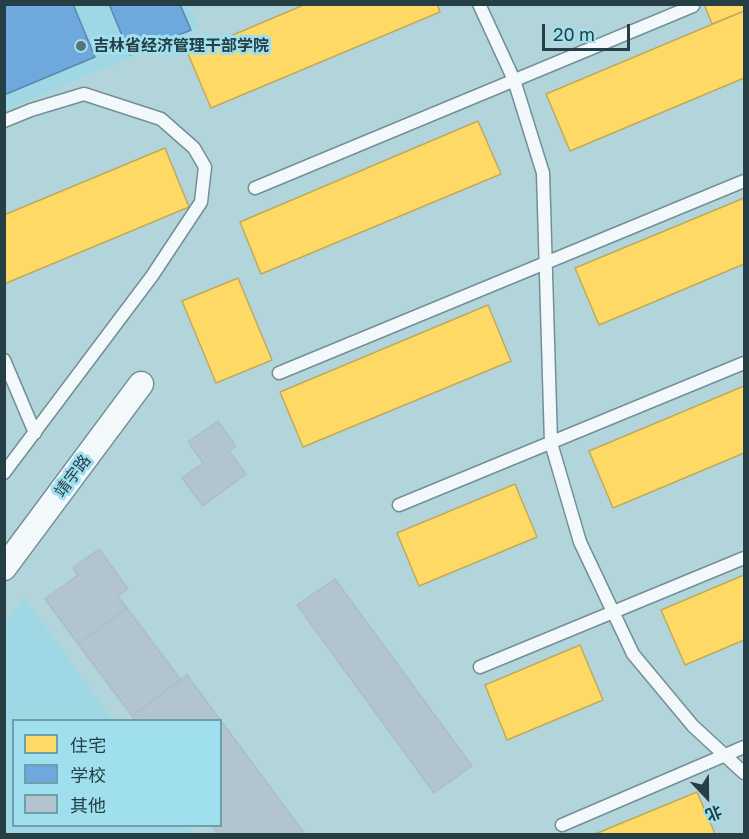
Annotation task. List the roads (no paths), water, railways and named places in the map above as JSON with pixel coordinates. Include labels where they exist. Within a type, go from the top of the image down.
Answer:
[{"type":"street","name":"靖宇路","points":[[4,568],[141,384]]},
{"type":"lane","points":[[479,4],[514,80],[543,173],[551,442],[580,542],[633,654],[693,726],[744,773]]},
{"type":"lane","points":[[255,188],[693,6]]},
{"type":"lane","points":[[4,121],[84,94],[161,119],[194,148],[205,167],[201,202],[152,276],[4,473]]},
{"type":"lane","points":[[279,373],[744,181]]},
{"type":"lane","points":[[4,360],[35,433]]},
{"type":"lane","points":[[399,505],[744,363]]},
{"type":"lane","points":[[480,667],[744,558]]},
{"type":"lane","points":[[562,825],[744,747]]},
{"type":"place","name":"吉林省经济管理干部学院","points":[[81,46]]}]
